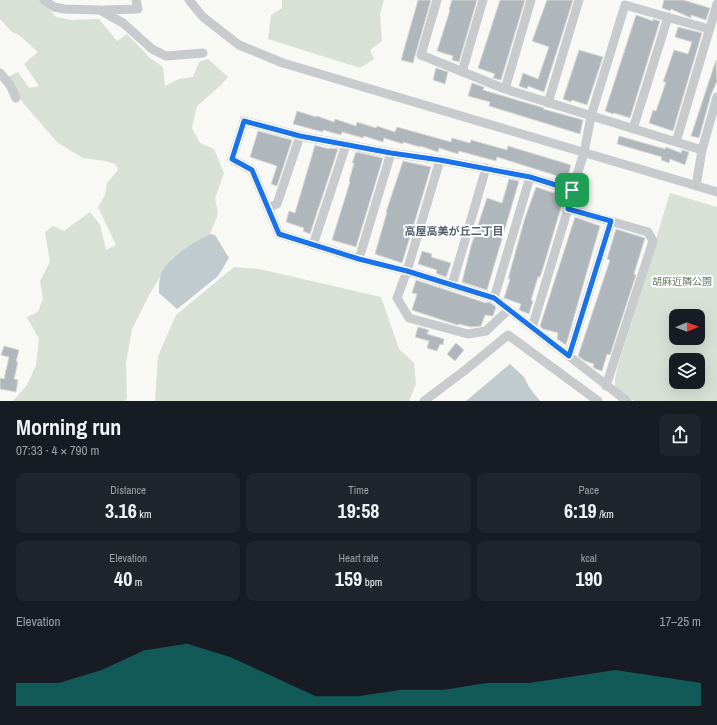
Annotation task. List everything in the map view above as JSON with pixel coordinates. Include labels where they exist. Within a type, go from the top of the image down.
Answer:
[{"type":"street","points":[[44,0],[54,7],[64,9],[100,10],[138,9],[136,0]]},
{"type":"street","points":[[189,0],[203,17],[238,45],[283,63],[717,192]]},
{"type":"street","points":[[437,0],[421,55],[505,89],[702,150]]},
{"type":"street","points":[[462,72],[483,0]]},
{"type":"street","points":[[505,89],[532,0]]},
{"type":"street","points":[[548,103],[578,0]]},
{"type":"street","points":[[676,142],[717,4]]},
{"type":"street","points":[[532,328],[584,153],[591,116],[625,5],[709,29]]},
{"type":"street","points":[[100,10],[123,23],[152,49],[166,56],[203,53]]},
{"type":"street","points":[[633,129],[668,18]]},
{"type":"street","points":[[0,73],[10,85],[16,98]]},
{"type":"street","points":[[696,186],[702,150],[717,98]]},
{"type":"street","points":[[572,190],[530,177],[300,136],[244,121],[232,159],[252,170],[279,234],[494,298],[627,401]]},
{"type":"street","points":[[268,208],[277,204],[300,136]]},
{"type":"street","points":[[313,245],[346,145]]},
{"type":"street","points":[[359,259],[391,153]]},
{"type":"street","points":[[440,160],[407,271],[397,298],[409,318],[468,334],[486,331],[508,310]]},
{"type":"street","points":[[452,285],[486,168]]},
{"type":"street","points":[[494,298],[530,177]]},
{"type":"street","points":[[568,209],[648,232],[653,241],[606,386]]},
{"type":"street","points":[[569,356],[611,221]]},
{"type":"street","points":[[424,401],[508,335],[598,401]]},
{"type":"green space","points":[[0,0],[40,0],[56,17],[72,20],[99,19],[117,41],[127,34],[150,58],[163,67],[165,86],[179,79],[193,77],[199,62],[208,59],[228,77],[197,106],[192,128],[200,143],[214,149],[224,173],[215,198],[218,214],[210,234],[173,257],[148,297],[132,329],[126,363],[127,398],[125,401],[13,401],[27,385],[36,365],[39,339],[27,317],[38,312],[43,298],[40,281],[50,262],[45,232],[53,226],[64,231],[90,212],[100,225],[106,250],[116,245],[98,207],[105,195],[107,183],[118,170],[115,164],[83,158],[58,143],[23,103],[8,77],[18,72],[29,88],[39,86],[24,64],[38,52],[19,35],[12,32],[0,19]]},
{"type":"green space","points":[[282,0],[384,0],[380,14],[382,41],[370,50],[374,59],[360,68],[268,39],[271,15],[282,8]]},
{"type":"green space","name":"胡麻近隣公園","points":[[670,193],[717,207],[717,401],[634,401],[615,387],[618,365],[647,274]]},
{"type":"green space","points":[[234,267],[259,269],[381,297],[399,349],[414,363],[416,384],[409,401],[155,401],[158,356],[176,315]]},
{"type":"shaded area","points":[[210,234],[215,235],[229,258],[218,276],[177,309],[159,293],[159,281],[161,274],[170,261],[176,256],[189,246]]},
{"type":"shaded area","points":[[510,364],[524,377],[529,387],[540,401],[466,401]]},
{"type":"building","points":[[418,0],[431,0],[413,63],[401,60]]},
{"type":"building","points":[[452,0],[477,0],[459,62],[452,60],[453,56],[437,51]]},
{"type":"building","points":[[500,0],[525,0],[501,80],[493,78],[495,74],[478,68]]},
{"type":"building","points":[[547,0],[573,0],[544,92],[528,86],[527,89],[519,86],[523,73],[538,79],[549,47],[532,41]]},
{"type":"building","points":[[664,0],[683,0],[710,8],[706,20],[691,15],[691,18],[671,9],[670,11],[662,8]]},
{"type":"building","points":[[636,15],[653,21],[653,19],[660,21],[630,118],[605,111]]},
{"type":"building","points":[[678,27],[702,33],[673,131],[649,123],[653,110],[656,111],[666,82],[663,82],[674,50],[688,54],[692,42],[675,37]]},
{"type":"building","points":[[579,50],[603,57],[587,105],[572,100],[571,102],[563,99]]},
{"type":"building","points":[[716,60],[717,81],[711,95],[699,138],[691,136]]},
{"type":"building","points":[[436,68],[448,72],[445,84],[433,80]]},
{"type":"building","points":[[472,83],[484,87],[483,90],[583,120],[580,134],[489,106],[490,102],[468,96]]},
{"type":"building","points":[[297,111],[334,122],[335,119],[356,126],[357,122],[376,128],[377,126],[395,132],[397,127],[451,142],[452,138],[470,143],[471,140],[507,150],[508,146],[571,165],[567,179],[497,157],[496,161],[459,151],[458,154],[439,148],[438,152],[420,146],[403,142],[403,144],[384,138],[383,142],[364,136],[363,138],[342,132],[341,135],[323,130],[323,132],[293,124]]},
{"type":"building","points":[[258,131],[292,140],[277,186],[271,184],[277,166],[250,157]]},
{"type":"building","points":[[619,136],[665,149],[666,147],[681,153],[682,150],[689,152],[685,165],[670,159],[669,163],[661,160],[662,157],[617,144]]},
{"type":"building","points":[[315,145],[329,149],[338,149],[310,234],[303,231],[304,228],[286,222],[289,211],[295,213]]},
{"type":"building","points":[[356,152],[383,158],[356,247],[332,240],[350,182],[354,163],[352,163]]},
{"type":"building","points":[[403,161],[431,167],[402,263],[375,254],[386,212]]},
{"type":"building","points":[[509,179],[519,181],[487,290],[462,282],[471,246],[487,198],[502,203]]},
{"type":"building","points":[[536,187],[554,193],[555,191],[565,194],[544,265],[540,277],[538,277],[531,300],[533,301],[529,314],[519,310],[521,304],[504,298],[524,221]]},
{"type":"building","points":[[575,217],[600,226],[566,345],[557,339],[558,333],[543,329],[540,326]]},
{"type":"building","points":[[616,229],[645,238],[634,274],[636,275],[610,355],[607,354],[602,371],[593,367],[594,364],[585,361],[578,356],[610,260],[607,259]]},
{"type":"building","points":[[422,251],[432,254],[431,257],[451,263],[446,277],[436,273],[437,270],[418,264]]},
{"type":"building","points":[[416,280],[486,303],[491,303],[496,307],[493,316],[485,315],[481,326],[471,327],[458,325],[412,310],[417,294],[412,293]]},
{"type":"building","points":[[418,327],[429,330],[427,334],[444,339],[443,345],[440,344],[437,351],[427,348],[429,341],[415,337]]},
{"type":"building","points":[[456,343],[464,350],[455,361],[447,354]]},
{"type":"building","points":[[4,346],[19,350],[14,379],[18,380],[16,392],[0,389],[0,378],[4,379],[9,357],[1,355]]},
{"type":"district","name":"高屋高美が丘二丁目","points":[[454,231]]},
{"type":"route","points":[[244,121],[300,136],[530,177],[572,190],[568,209],[611,221],[569,356],[494,298],[279,234],[252,170],[232,159],[244,121]]}]
